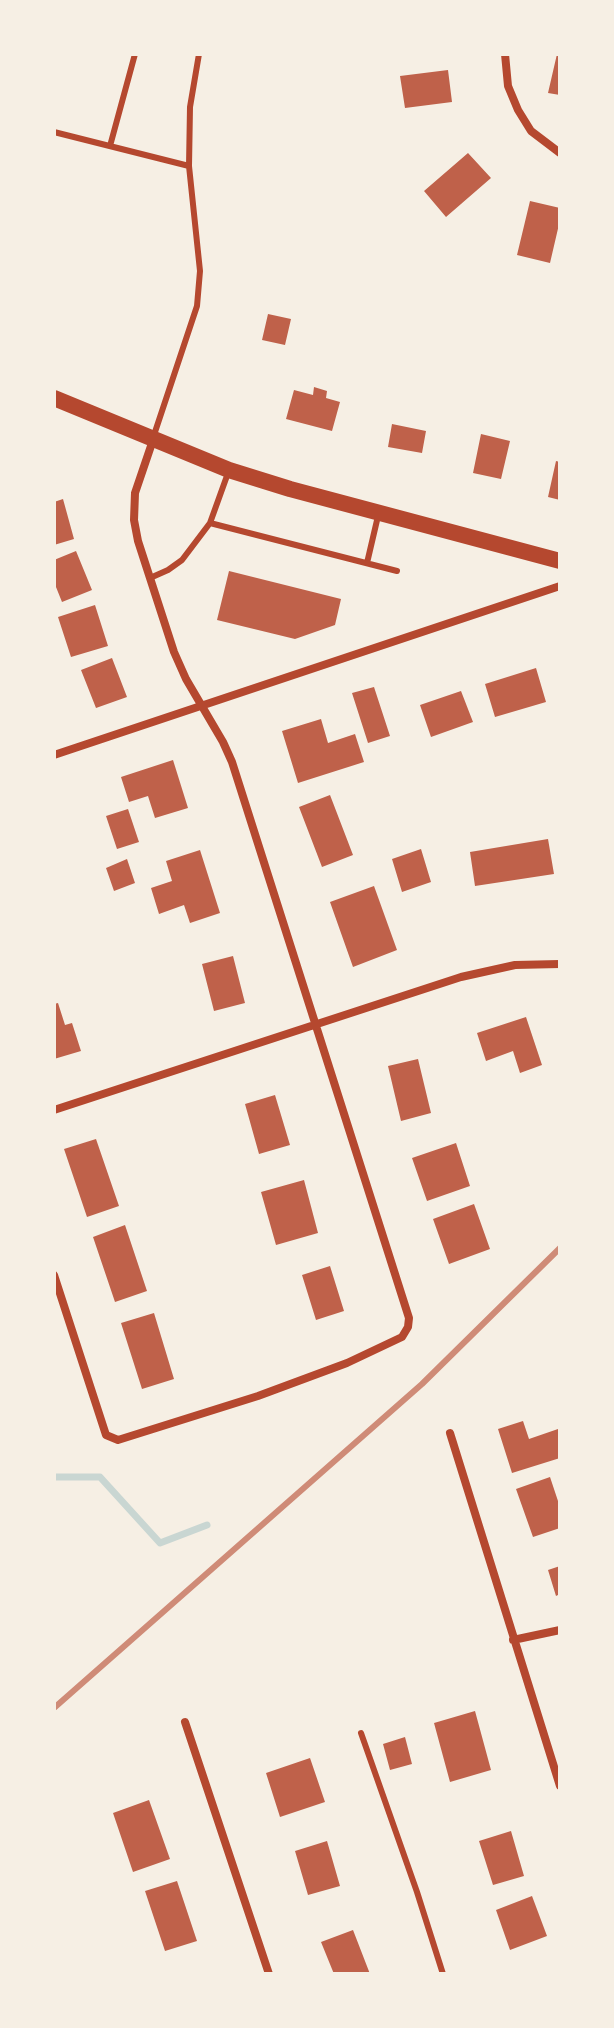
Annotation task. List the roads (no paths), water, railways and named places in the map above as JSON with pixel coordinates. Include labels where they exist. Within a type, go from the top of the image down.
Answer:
[{"type":"main road","points":[[54,398],[229,470],[560,561]]},
{"type":"street","points":[[505,54],[508,86],[518,110],[531,131],[560,153]]},
{"type":"street","points":[[54,1275],[106,1435],[118,1440],[258,1396],[347,1363],[402,1337],[408,1327],[409,1318],[232,762],[174,652],[138,541],[134,520],[135,493],[153,440]]},
{"type":"street","points":[[54,755],[560,586]]},
{"type":"street","points":[[54,1110],[484,971],[515,965],[560,964]]},
{"type":"street","points":[[450,1433],[560,1786]]},
{"type":"street","points":[[513,1640],[560,1630]]},
{"type":"street","points":[[185,1722],[269,1974]]},
{"type":"lane","points":[[110,146],[135,54]]},
{"type":"lane","points":[[153,440],[197,306],[200,271],[189,166],[190,107],[199,54]]},
{"type":"lane","points":[[54,132],[189,166]]},
{"type":"lane","points":[[150,578],[182,560],[210,523],[229,470]]},
{"type":"lane","points":[[367,563],[379,513]]},
{"type":"lane","points":[[210,523],[397,571]]},
{"type":"lane","points":[[361,1733],[443,1974]]},
{"type":"waterway","points":[[54,1477],[100,1477],[160,1543],[207,1525]]},
{"type":"railway","points":[[54,1708],[422,1384],[560,1248]]}]
